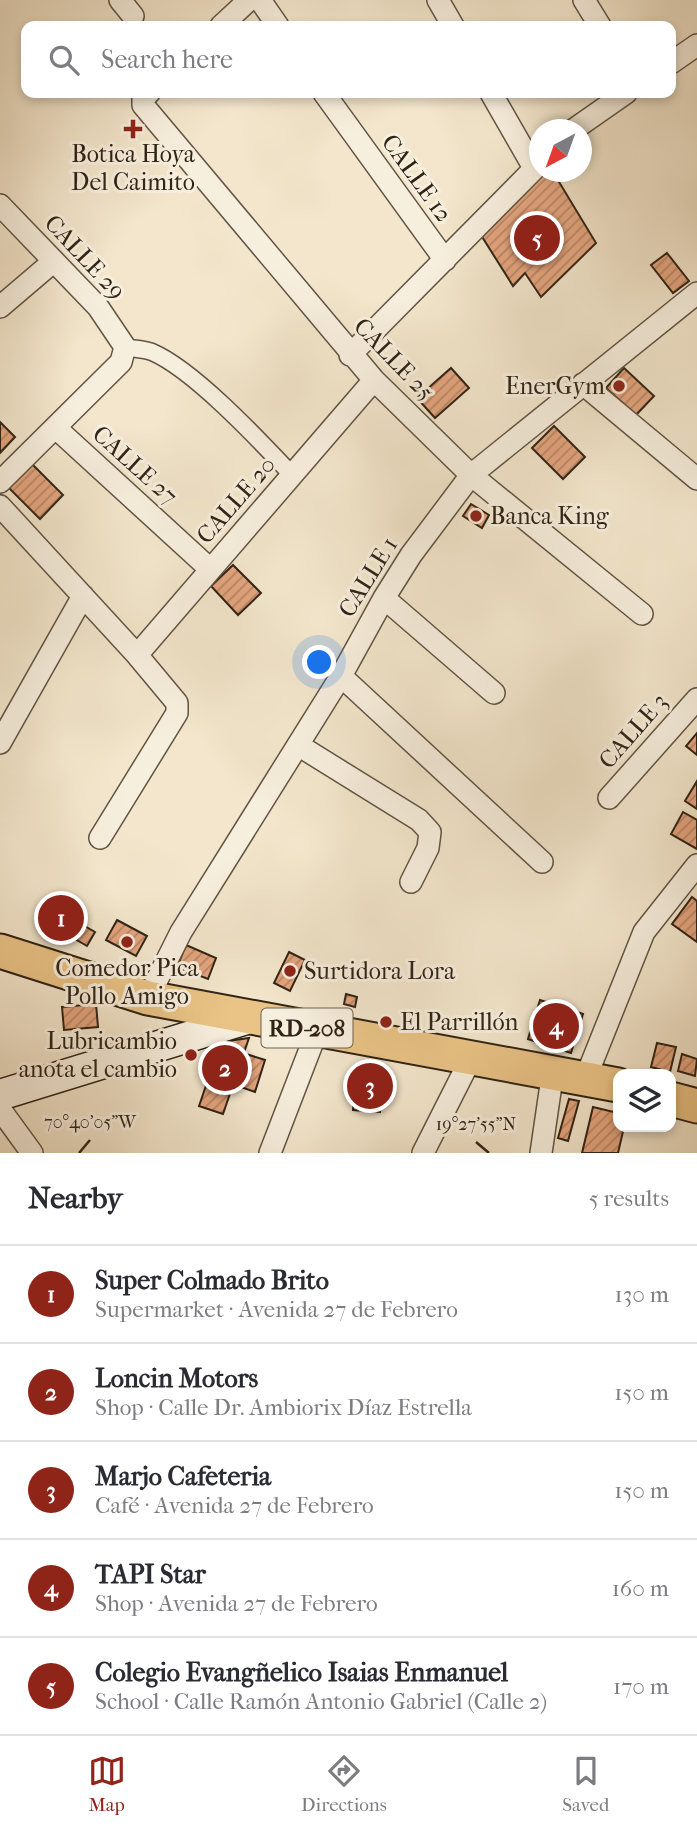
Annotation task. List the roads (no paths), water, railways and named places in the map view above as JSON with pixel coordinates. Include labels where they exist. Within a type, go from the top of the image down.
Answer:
[{"type":"main road","name":"RD-208","points":[[0,951],[148,998],[613,1084]]},
{"type":"main road","points":[[0,1095],[253,1017]]},
{"type":"main road","points":[[676,1100],[697,1106]]},
{"type":"street","points":[[226,21],[249,0]]},
{"type":"street","points":[[260,0],[275,21]]},
{"type":"street","points":[[438,0],[450,21]]},
{"type":"street","points":[[584,0],[597,21]]},
{"type":"street","points":[[676,60],[697,46]]},
{"type":"street","name":"CALLE 12","points":[[328,98],[445,260]]},
{"type":"street","points":[[494,98],[529,152]]},
{"type":"street","points":[[589,119],[619,98]]},
{"type":"street","name":"CALLE 25","points":[[146,99],[350,355],[374,380],[471,475],[642,614]]},
{"type":"street","points":[[350,355],[529,173]]},
{"type":"street","name":"CALLE 29","points":[[0,205],[98,307],[125,348]]},
{"type":"street","points":[[0,307],[54,261]]},
{"type":"street","name":"CALLE 1","points":[[148,998],[181,932],[341,676],[384,598],[411,555],[471,475],[697,293]]},
{"type":"street","points":[[0,482],[57,429],[121,362],[125,348],[152,352],[173,365],[236,418],[292,475]]},
{"type":"street","name":"CALLE 20","points":[[137,654],[374,380]]},
{"type":"street","points":[[583,384],[697,479]]},
{"type":"street","name":"CALLE 27","points":[[57,429],[210,569]]},
{"type":"street","points":[[0,506],[137,654],[177,703],[177,713],[100,838]]},
{"type":"street","points":[[0,743],[83,596]]},
{"type":"street","points":[[384,598],[494,693]]},
{"type":"street","points":[[341,676],[542,862]]},
{"type":"street","name":"CALLE 3","points":[[609,798],[697,699]]},
{"type":"street","points":[[298,745],[419,820],[430,832],[428,848],[411,882]]},
{"type":"street","points":[[586,1077],[644,932],[697,865]]},
{"type":"street","points":[[270,1153],[317,1031]]},
{"type":"street","points":[[423,1153],[472,1056]]},
{"type":"street","points":[[542,1153],[553,1071]]},
{"type":"street","points":[[0,1109],[33,1153]]},
{"type":"place","name":"Botica Hoya Del Caimito","points":[[133,129]]},
{"type":"place","name":"Colegio Evangñelico Isaias Enmanuel","points":[[537,238]]},
{"type":"place","name":"EnerGym","points":[[619,386]]},
{"type":"place","name":"Banca King","points":[[476,516]]},
{"type":"place","name":"Super Colmado Brito","points":[[61,918]]},
{"type":"place","name":"Comedor Pica Pollo Amigo","points":[[127,942]]},
{"type":"place","name":"Surtidora Lora","points":[[290,971]]},
{"type":"place","name":"El Parrillón","points":[[386,1022]]},
{"type":"place","name":"TAPI Star","points":[[556,1026]]},
{"type":"place","name":"Lubricambio anota el cambio","points":[[191,1055]]},
{"type":"place","name":"Loncin Motors","points":[[225,1068]]},
{"type":"place","name":"Marjo Cafeteria","points":[[370,1086]]}]
